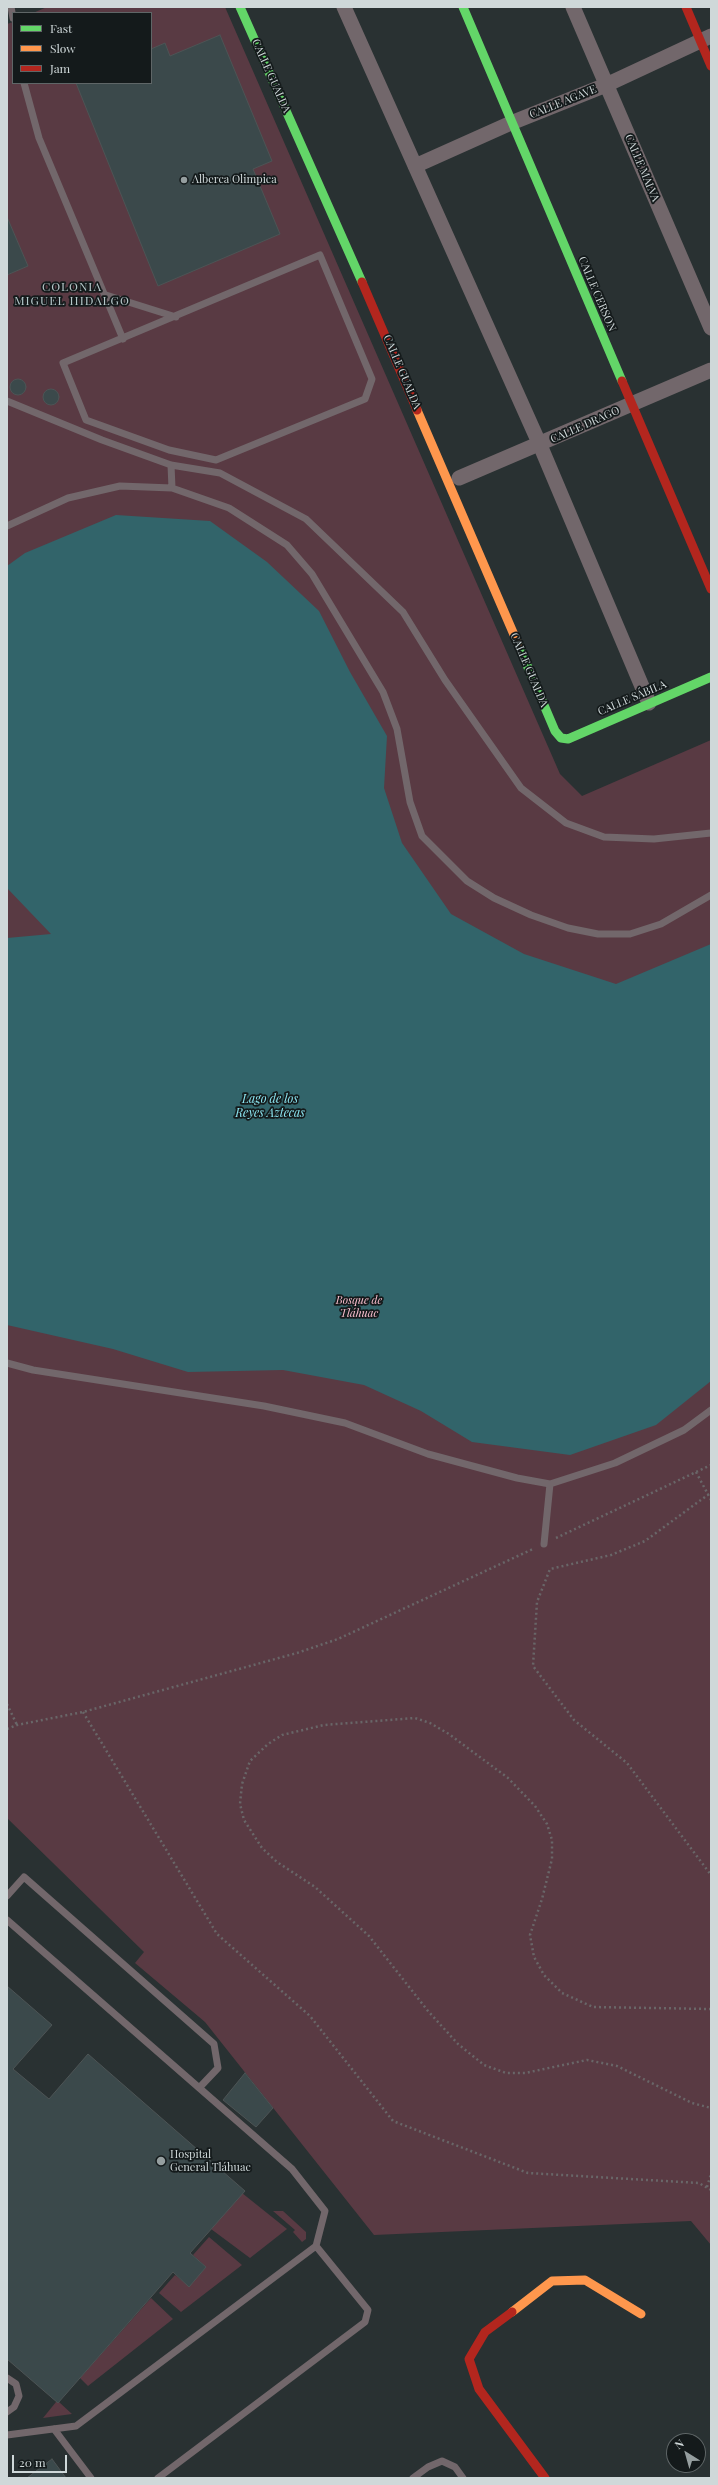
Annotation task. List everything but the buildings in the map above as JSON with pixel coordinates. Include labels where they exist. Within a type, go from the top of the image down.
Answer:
[{"type":"street","name":"CALLE GUALDA","points":[[240,7],[332,210],[555,731],[561,738]]},
{"type":"street","points":[[344,7],[540,445],[649,704]]},
{"type":"street","name":"CALLE CERSON","points":[[463,7],[511,123],[711,589]]},
{"type":"street","name":"CALLE MALVA","points":[[573,7],[711,328]]},
{"type":"street","points":[[686,7],[706,38],[711,66]]},
{"type":"street","name":"CALLE AGAVE","points":[[415,166],[511,123],[606,85],[706,38]]},
{"type":"street","name":"CALLE DRAGO","points":[[459,478],[540,445],[711,370]]},
{"type":"street","name":"CALLE SÁBILA","points":[[561,738],[568,739],[711,677]]},
{"type":"street","points":[[545,2478],[479,2389],[469,2359],[485,2332],[552,2281],[585,2280],[641,2314]]},
{"type":"lane","points":[[24,84],[38,138],[106,295],[123,339]]},
{"type":"lane","points":[[320,255],[372,380],[365,399],[216,460],[169,450],[86,420],[63,363],[123,339],[320,255]]},
{"type":"lane","points":[[106,295],[176,317]]},
{"type":"lane","points":[[7,401],[102,440],[171,465],[220,473],[306,519],[403,612],[445,680],[521,788],[566,823],[604,836],[654,840],[711,834]]},
{"type":"lane","points":[[171,465],[172,488]]},
{"type":"lane","points":[[7,526],[68,498],[120,486],[172,488],[229,508],[287,545],[312,574],[383,692],[397,730],[410,802],[422,836],[467,881],[494,898],[531,915],[568,928],[598,934],[630,934],[661,924],[711,895]]},
{"type":"lane","points":[[7,1363],[33,1370],[264,1406],[345,1423],[428,1454],[517,1478],[550,1484],[616,1462],[684,1430],[711,1410]]},
{"type":"lane","points":[[544,1544],[550,1484]]},
{"type":"lane","points":[[7,1896],[24,1877],[214,2044],[218,2068],[200,2087]]},
{"type":"lane","points":[[7,1920],[200,2087],[292,2169],[325,2211],[316,2246],[76,2426],[7,2435]]},
{"type":"lane","points":[[158,2478],[365,2322],[368,2310],[316,2246]]},
{"type":"lane","points":[[7,2378],[16,2384],[19,2396],[14,2407],[7,2412]]},
{"type":"lane","points":[[54,2429],[91,2478]]},
{"type":"lane","points":[[413,2478],[428,2467],[442,2461],[455,2467],[463,2478]]},
{"type":"path","points":[[7,1729],[17,1725],[83,1712],[297,1653],[338,1639],[544,1544],[711,1464]]},
{"type":"path","points":[[696,1472],[711,1500]]},
{"type":"path","points":[[708,1494],[645,1541],[611,1555],[550,1569],[536,1602],[533,1666],[574,1720],[626,1763],[711,1875]]},
{"type":"path","points":[[7,1704],[17,1725]]},
{"type":"path","points":[[83,1712],[217,1934],[310,2016],[393,2121],[528,2173],[699,2183],[711,2190]]},
{"type":"path","points":[[711,2009],[593,2007],[562,1993],[544,1975],[534,1957],[530,1935],[552,1858],[552,1840],[547,1824],[535,1806],[508,1778],[450,1734],[430,1723],[415,1718],[324,1725],[282,1735],[268,1744],[250,1761],[242,1784],[240,1804],[244,1820],[262,1848],[277,1862],[315,1887],[369,1936],[428,2011],[458,2044],[484,2064],[506,2073],[525,2073],[587,2060],[617,2066],[679,2097],[711,2108]]},
{"type":"path","points":[[707,2187],[711,2174]]},
{"type":"green space","name":"Bosque de Tláhuac","points":[[47,7],[225,7],[560,774],[582,796],[711,740],[711,2245],[691,2221],[374,2235],[205,2022],[135,1963],[144,1952],[7,1818],[7,24],[12,22],[12,84],[152,84],[152,12],[35,12]]},
{"type":"green space","points":[[242,2193],[287,2229],[250,2258],[211,2229]]},
{"type":"green space","points":[[273,2211],[283,2211],[306,2232],[306,2239],[302,2242],[293,2232],[295,2230]]},
{"type":"green space","points":[[209,2237],[242,2265],[181,2312],[159,2293],[175,2275],[189,2286],[206,2267],[193,2255]]},
{"type":"green space","points":[[151,2298],[173,2319],[88,2386],[80,2378]]},
{"type":"green space","points":[[56,2402],[59,2402],[72,2414],[43,2418]]},
{"type":"water","name":"Lago de los Reyes Aztecas","points":[[116,515],[210,521],[267,562],[319,611],[350,672],[387,736],[384,788],[402,843],[451,914],[524,954],[616,984],[711,944],[711,1381],[656,1425],[570,1455],[472,1442],[421,1411],[364,1385],[283,1370],[188,1372],[113,1349],[7,1325],[7,938],[51,934],[7,888],[7,566],[25,553]]},
{"type":"traffic: fast","points":[[240,7],[362,282]]},
{"type":"traffic: fast","points":[[463,7],[622,381]]},
{"type":"traffic: fast","points":[[518,644],[555,731],[561,738],[568,739],[711,677]]},
{"type":"traffic: slow","points":[[417,410],[518,644]]},
{"type":"traffic: slow","points":[[512,2312],[552,2281],[585,2280],[641,2314]]},
{"type":"traffic: jam","points":[[686,7],[711,66]]},
{"type":"traffic: jam","points":[[362,282],[417,410]]},
{"type":"traffic: jam","points":[[622,381],[711,589]]},
{"type":"traffic: jam","points":[[512,2312],[485,2332],[469,2359],[479,2389],[545,2478]]},
{"type":"place","name":"Alberca Olimpica","points":[[184,180]]},
{"type":"place","name":"Hospital General Tláhuac","points":[[161,2161]]},
{"type":"district","name":"COLONIA MIGUEL HIDALGO","points":[[72,294]]}]
